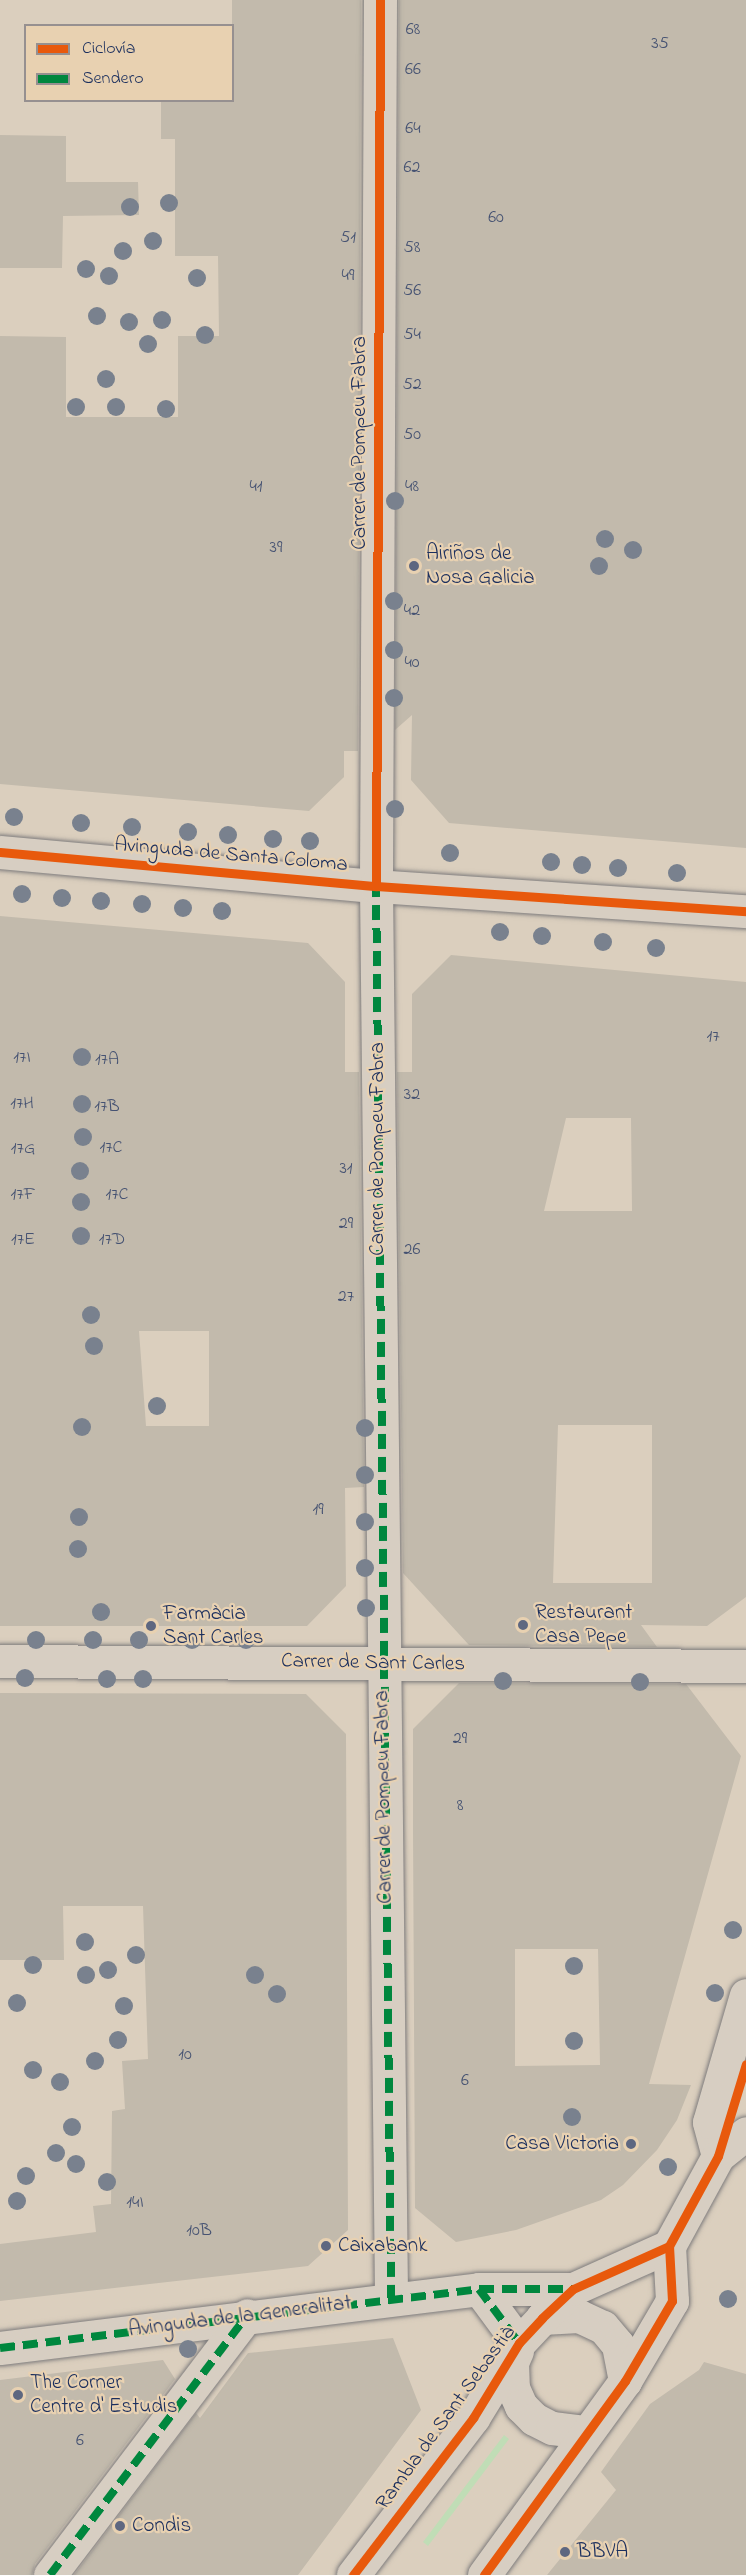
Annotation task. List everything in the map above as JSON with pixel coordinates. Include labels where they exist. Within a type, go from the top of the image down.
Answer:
[{"type":"street","name":"Carrer de Pompeu Fabra","points":[[380,0],[375,886],[391,2298]]},
{"type":"street","name":"Avinguda de Santa Coloma","points":[[0,852],[375,886],[746,911]]},
{"type":"street","name":"Carrer de Sant Carles","points":[[0,1661],[382,1661],[746,1666]]},
{"type":"street","points":[[718,2156],[709,2122],[746,1995]]},
{"type":"street","points":[[485,2575],[584,2432],[625,2381],[672,2301],[669,2246],[718,2156],[746,2133]]},
{"type":"street","name":"Rambla de Sant Sebastià","points":[[357,2574],[473,2418],[519,2343],[542,2318],[573,2289],[669,2246]]},
{"type":"street","name":"Avinguda de la Generalitat","points":[[0,2348],[391,2298],[479,2289],[573,2289]]},
{"type":"street","points":[[479,2289],[519,2343],[512,2362],[513,2379],[521,2406],[552,2428],[584,2432]]},
{"type":"street","points":[[50,2575],[247,2315]]},
{"type":"street","points":[[542,2318],[579,2316],[603,2327],[618,2345],[625,2381]]},
{"type":"green space","points":[[504,2435],[509,2439],[428,2546],[423,2542]]},
{"type":"building","points":[[232,0],[361,0],[358,751],[344,751],[344,777],[309,811],[0,784],[0,336],[66,337],[66,417],[178,417],[178,336],[219,336],[218,256],[175,256],[175,139],[161,139],[161,102],[234,102],[234,24],[232,24]]},
{"type":"building","points":[[399,0],[746,0],[746,848],[449,823],[411,780],[412,715],[395,730]]},
{"type":"building","points":[[0,135],[66,136],[66,182],[138,182],[139,215],[63,216],[62,268],[0,268]]},
{"type":"building","points":[[0,916],[308,943],[345,982],[345,1072],[359,1072],[364,1487],[345,1488],[346,1586],[307,1626],[0,1626]],"holes":[[[139,1331],[209,1331],[209,1426],[146,1426]]]},
{"type":"building","points":[[451,955],[746,982],[746,1597],[707,1626],[641,1625],[657,1647],[469,1645],[403,1573],[397,1072],[412,1072],[412,994]],"holes":[[[566,1118],[631,1118],[632,1211],[544,1211]],[[558,1425],[652,1425],[652,1583],[553,1583]]]},
{"type":"building","points":[[459,1683],[686,1684],[741,1756],[649,2084],[691,2085],[677,2120],[657,2150],[623,2185],[601,2200],[516,2230],[456,2242],[415,2208],[413,1729]],"holes":[[[515,1949],[598,1949],[600,2065],[515,2066]]]},
{"type":"building","points":[[0,1693],[306,1694],[346,1734],[348,2230],[308,2266],[0,2301],[0,2244],[96,2232],[93,2206],[111,2204],[112,2111],[125,2109],[122,2061],[148,2059],[143,1906],[63,1906],[64,1960],[0,1960]]},
{"type":"building","points":[[393,2338],[421,2410],[298,2575],[74,2575],[196,2413],[200,2418],[248,2353]]},
{"type":"building","points":[[163,2360],[175,2379],[35,2564],[32,2575],[0,2575],[0,2380]]},
{"type":"building","points":[[704,2362],[746,2374],[746,2575],[547,2575],[616,2490],[601,2472],[650,2404],[699,2370]]},
{"type":"marked path","points":[[376,882],[391,2298]]},
{"type":"marked path","points":[[479,2289],[519,2343]]},
{"type":"marked path","points":[[0,2348],[479,2289],[573,2289]]},
{"type":"marked path","points":[[50,2575],[247,2315]]},
{"type":"cycle path","points":[[376,886],[380,0]]},
{"type":"cycle path","points":[[0,852],[376,886],[746,911]]},
{"type":"cycle path","points":[[484,2575],[625,2381],[672,2301],[669,2246],[718,2156],[746,2064]]},
{"type":"cycle path","points":[[353,2575],[473,2418],[519,2343],[542,2318],[573,2289],[669,2246]]},
{"type":"place","name":"Airiños de Nosa Galicia","points":[[414,566]]},
{"type":"place","name":"Restaurant Casa Pepe","points":[[523,1625]]},
{"type":"place","name":"Farmàcia Sant Carles","points":[[151,1626]]},
{"type":"place","name":"Casa Victoria","points":[[631,2144]]},
{"type":"place","name":"Caixabank","points":[[326,2246]]},
{"type":"place","name":"The Corner Centre d' Estudis","points":[[18,2395]]},
{"type":"place","name":"Condis","points":[[120,2526]]},
{"type":"place","name":"BBVA","points":[[565,2552]]}]
